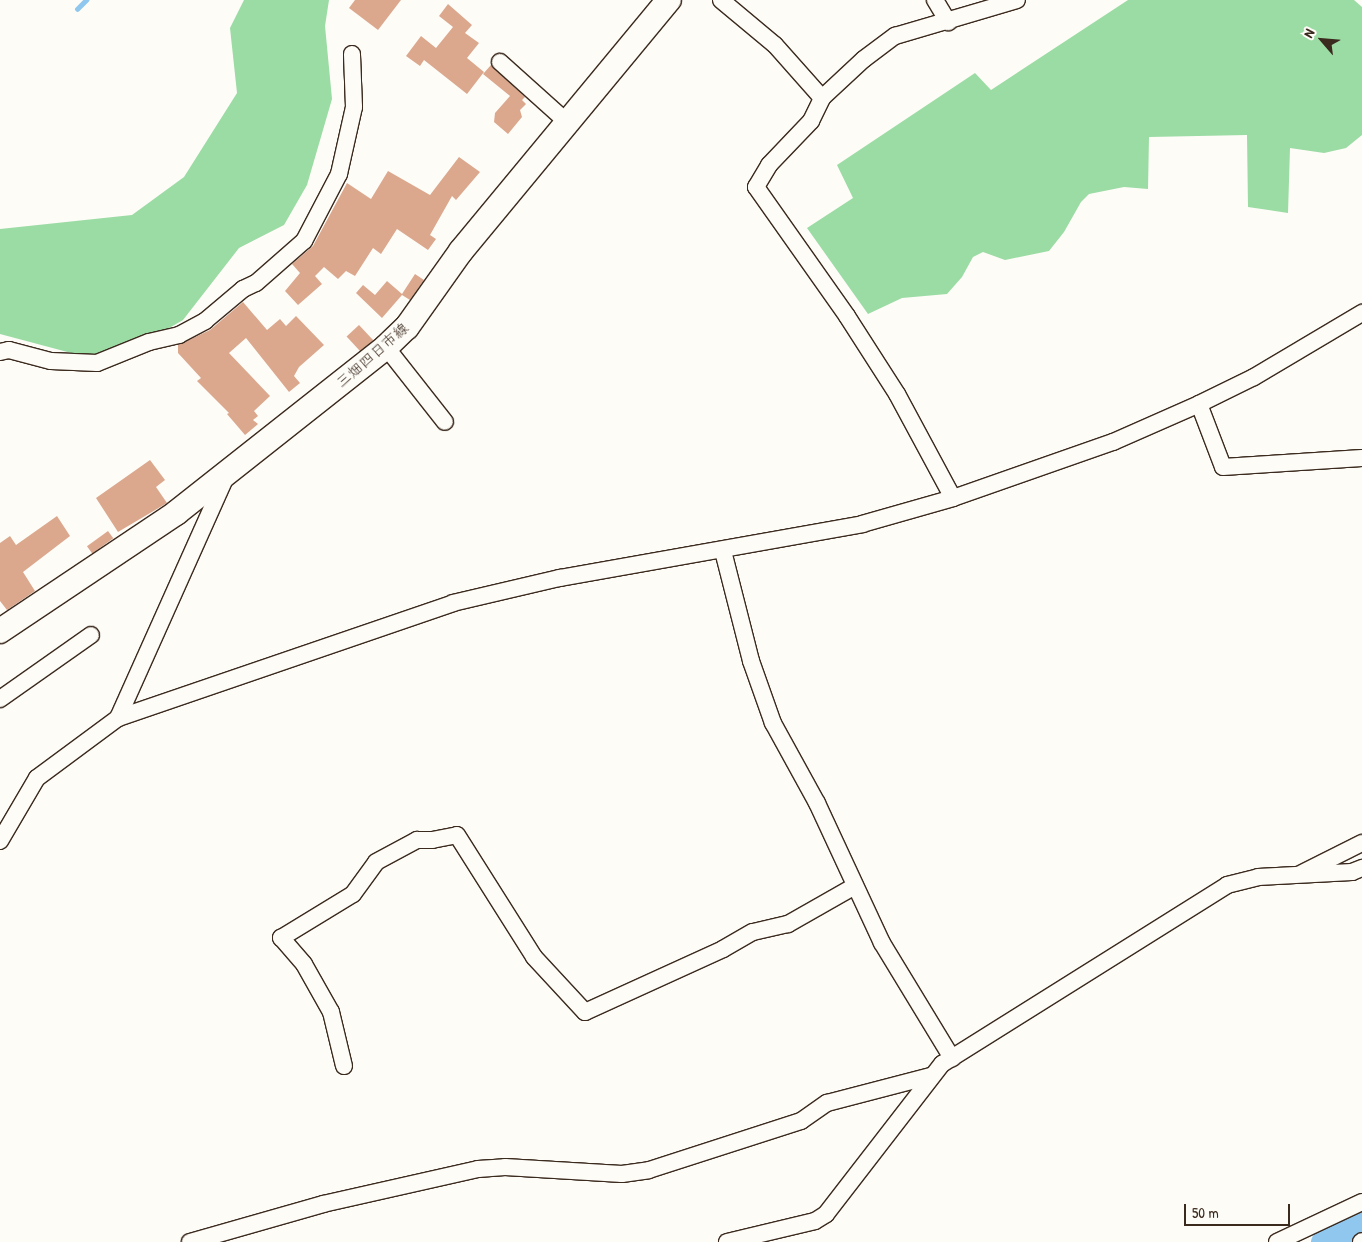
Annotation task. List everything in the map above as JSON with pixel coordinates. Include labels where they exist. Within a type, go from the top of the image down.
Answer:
[{"type":"main road","name":"三畑四日市線","points":[[0,631],[176,513],[386,347],[407,326],[461,251],[670,0]]},
{"type":"street","points":[[721,0],[775,45],[822,98]]},
{"type":"street","points":[[935,0],[948,22]]},
{"type":"street","points":[[953,498],[897,394],[847,316],[756,187],[769,165],[812,121],[822,98],[864,59],[895,36],[948,22],[1017,0]]},
{"type":"street","points":[[0,352],[10,350],[51,361],[97,362],[149,342],[179,335],[205,321],[243,289],[256,283],[304,241],[339,174],[354,107],[352,54]]},
{"type":"street","points":[[500,62],[568,123]]},
{"type":"street","points":[[0,841],[37,778],[118,718],[453,603],[560,578],[862,524],[953,498],[1114,442],[1199,404],[1254,377],[1362,313]]},
{"type":"street","points":[[386,347],[444,422]]},
{"type":"street","points":[[1199,404],[1223,467],[1362,458]]},
{"type":"street","points":[[118,718],[228,473]]},
{"type":"street","points":[[723,550],[762,693],[776,730],[825,819],[854,886],[882,943],[952,1058]]},
{"type":"street","points":[[0,699],[91,635]]},
{"type":"street","points":[[344,1066],[331,1012],[308,970],[281,938],[354,894],[376,862],[417,840],[432,840],[456,835],[534,957],[584,1012],[723,949],[754,932],[788,924],[854,886]]},
{"type":"street","points":[[1300,874],[1362,843]]},
{"type":"street","points":[[727,1242],[815,1221],[826,1214],[931,1076],[952,1058],[1227,885],[1243,879],[1352,872],[1362,868]]},
{"type":"street","points":[[190,1242],[323,1204],[478,1169],[506,1167],[622,1174],[649,1170],[801,1121],[827,1103],[931,1076]]},
{"type":"street","points":[[1277,1242],[1362,1202]]},
{"type":"green space","points":[[244,0],[329,0],[325,26],[332,99],[307,185],[284,225],[239,248],[183,320],[122,355],[75,354],[0,334],[0,229],[132,215],[184,177],[237,93],[230,28]]},
{"type":"green space","points":[[1128,0],[1354,0],[1362,7],[1362,135],[1346,148],[1324,153],[1290,148],[1288,213],[1248,207],[1247,135],[1149,137],[1148,189],[1124,187],[1089,194],[1081,202],[1064,232],[1049,251],[1005,260],[983,252],[973,257],[962,277],[947,294],[902,298],[868,314],[807,228],[853,198],[837,165],[975,73],[991,90]]},
{"type":"building","points":[[355,0],[401,0],[378,30],[349,8]]},
{"type":"building","points":[[448,4],[472,25],[465,33],[479,43],[467,58],[484,72],[467,94],[424,60],[420,66],[406,56],[421,36],[436,48],[453,27],[439,16]]},
{"type":"building","points":[[491,65],[525,97],[522,100],[526,104],[520,110],[522,117],[508,134],[494,122],[495,113],[510,96],[483,74]]},
{"type":"building","points":[[459,157],[480,172],[456,200],[452,196],[430,235],[436,239],[428,250],[397,229],[381,254],[373,248],[355,276],[346,271],[338,279],[324,267],[315,276],[322,284],[298,305],[285,291],[300,273],[292,264],[313,246],[347,183],[371,199],[388,171],[430,195]]},
{"type":"building","points":[[415,274],[424,280],[410,300],[402,295],[382,318],[356,293],[363,285],[375,295],[387,281],[402,294]]},
{"type":"building","points":[[243,302],[267,330],[280,319],[286,326],[296,316],[324,345],[299,367],[294,376],[300,383],[289,392],[246,338],[229,353],[270,396],[254,411],[258,416],[253,420],[258,424],[245,435],[227,414],[229,413],[197,381],[201,378],[178,353],[178,345],[210,330]]},
{"type":"building","points":[[359,325],[373,340],[361,352],[347,337]]},
{"type":"building","points":[[150,460],[165,480],[156,487],[167,503],[118,532],[96,498]]},
{"type":"building","points":[[57,516],[70,536],[23,572],[35,591],[7,610],[0,601],[0,543],[10,536],[16,545]]},
{"type":"building","points":[[108,531],[113,538],[92,554],[87,546]]},
{"type":"waterway","points":[[77,9],[86,0]]},
{"type":"waterway","points":[[1323,1242],[1362,1223]]}]
